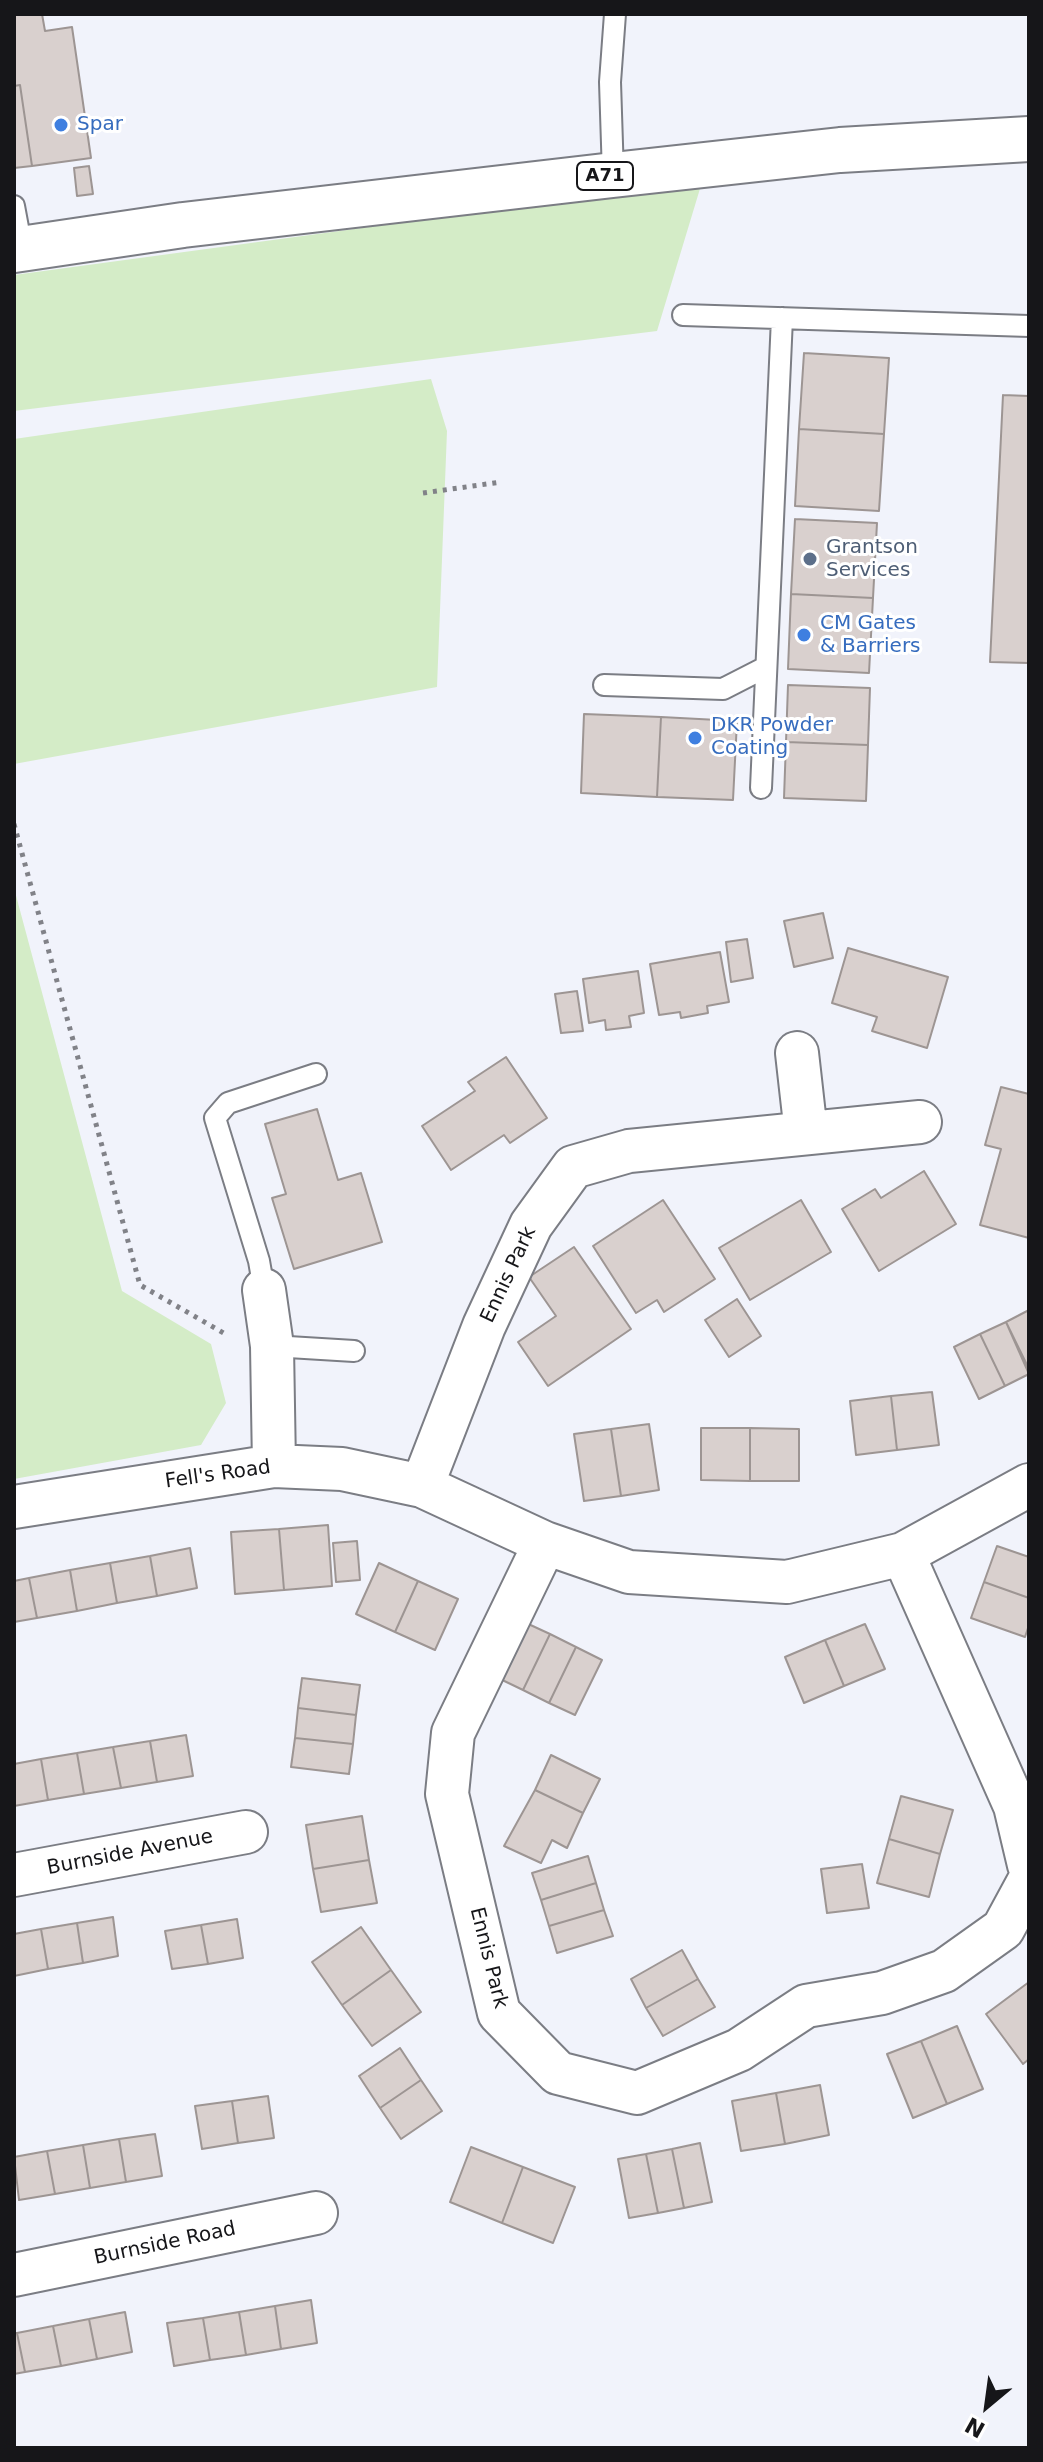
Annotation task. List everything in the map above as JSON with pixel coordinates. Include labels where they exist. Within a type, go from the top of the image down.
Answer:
[{"type":"main road","name":"A71","points":[[18,250],[183,225],[840,150],[1029,139]]},
{"type":"street","points":[[797,1053],[806,1133]]},
{"type":"street","name":"Ennis Park","points":[[422,1486],[484,1326],[531,1225],[573,1167],[629,1151],[920,1122]]},
{"type":"street","points":[[264,1290],[272,1346],[274,1466]]},
{"type":"street","name":"Fell's Road","points":[[14,1507],[274,1466],[342,1469],[422,1486]]},
{"type":"street","points":[[422,1486],[545,1543],[629,1572],[787,1582],[903,1554],[1029,1485]]},
{"type":"street","name":"Ennis Park","points":[[545,1543],[453,1733],[447,1794],[499,2013],[558,2073],[637,2093],[739,2050],[806,2006],[882,1993],[944,1971],[1003,1929],[1029,1881]]},
{"type":"street","points":[[903,1554],[1015,1806],[1029,1865]]},
{"type":"street","name":"Burnside Avenue","points":[[14,1875],[246,1832]]},
{"type":"street","name":"Burnside Road","points":[[14,2275],[316,2213]]},
{"type":"lane","points":[[613,175],[610,82],[615,14]]},
{"type":"lane","points":[[14,206],[18,250]]},
{"type":"lane","points":[[683,315],[1029,326]]},
{"type":"lane","points":[[761,788],[782,318]]},
{"type":"lane","points":[[604,685],[723,689],[766,667]]},
{"type":"lane","points":[[264,1290],[259,1261],[215,1118],[228,1103],[316,1074]]},
{"type":"lane","points":[[272,1346],[354,1351]]},
{"type":"path","points":[[423,493],[501,482]]},
{"type":"path","points":[[14,824],[140,1285],[229,1336]]},
{"type":"green space","points":[[702,182],[657,331],[14,411],[14,275]]},
{"type":"green space","points":[[431,379],[447,431],[437,687],[14,764],[14,439]]},
{"type":"green space","points":[[14,888],[122,1291],[211,1344],[226,1403],[201,1445],[14,1479]]},
{"type":"building","points":[[14,14],[42,14],[45,31],[72,27],[91,158],[32,166],[20,85],[14,86]]},
{"type":"building","points":[[20,85],[32,166],[14,168],[14,86]]},
{"type":"building","points":[[89,166],[93,194],[77,196],[74,168]]},
{"type":"building","points":[[804,353],[889,358],[884,434],[799,429]]},
{"type":"building","points":[[1003,395],[1029,396],[1029,663],[990,662]]},
{"type":"building","points":[[799,429],[884,434],[879,511],[795,506]]},
{"type":"building","points":[[795,519],[877,523],[873,598],[791,594]]},
{"type":"building","points":[[791,594],[873,598],[869,673],[788,669]]},
{"type":"building","points":[[788,685],[870,688],[868,745],[786,742]]},
{"type":"building","points":[[584,714],[661,717],[657,797],[581,793]]},
{"type":"building","points":[[661,717],[737,721],[733,800],[657,797]]},
{"type":"building","points":[[786,742],[868,745],[866,801],[784,798]]},
{"type":"building","points":[[823,913],[833,958],[794,967],[784,921]]},
{"type":"building","points":[[747,939],[753,978],[731,982],[726,942]]},
{"type":"building","points":[[848,948],[948,977],[927,1048],[872,1031],[877,1017],[832,1003]]},
{"type":"building","points":[[720,952],[729,1002],[707,1006],[708,1013],[681,1018],[680,1012],[659,1015],[650,964]]},
{"type":"building","points":[[638,971],[644,1013],[629,1016],[631,1027],[606,1030],[605,1020],[589,1023],[583,979]]},
{"type":"building","points":[[577,991],[583,1031],[561,1033],[555,994]]},
{"type":"building","points":[[506,1057],[547,1118],[510,1143],[504,1135],[451,1170],[422,1126],[475,1091],[468,1082]]},
{"type":"building","points":[[1001,1087],[1029,1094],[1029,1238],[980,1225],[1001,1149],[985,1145]]},
{"type":"building","points":[[317,1109],[338,1180],[361,1173],[382,1242],[294,1269],[272,1198],[286,1194],[265,1124]]},
{"type":"building","points":[[924,1171],[956,1224],[879,1271],[842,1209],[875,1189],[881,1198]]},
{"type":"building","points":[[663,1200],[715,1279],[664,1312],[657,1300],[636,1313],[593,1246]]},
{"type":"building","points":[[801,1200],[831,1252],[750,1300],[719,1248]]},
{"type":"building","points":[[574,1247],[631,1329],[548,1386],[518,1342],[556,1316],[529,1277]]},
{"type":"building","points":[[737,1299],[761,1336],[729,1357],[705,1320]]},
{"type":"building","points":[[1029,1310],[1029,1369],[1006,1322]]},
{"type":"building","points":[[1006,1322],[1029,1374],[1005,1386],[980,1334]]},
{"type":"building","points":[[980,1334],[1005,1386],[979,1399],[954,1347]]},
{"type":"building","points":[[932,1392],[939,1445],[897,1450],[891,1396]]},
{"type":"building","points":[[891,1396],[897,1450],[856,1455],[850,1401]]},
{"type":"building","points":[[649,1424],[659,1490],[621,1496],[611,1429]]},
{"type":"building","points":[[701,1428],[750,1428],[750,1481],[701,1480]]},
{"type":"building","points":[[750,1428],[799,1429],[799,1481],[750,1481]]},
{"type":"building","points":[[611,1429],[621,1496],[584,1501],[574,1434]]},
{"type":"building","points":[[328,1525],[332,1586],[284,1590],[279,1529]]},
{"type":"building","points":[[279,1529],[284,1590],[235,1594],[231,1532]]},
{"type":"building","points":[[357,1541],[360,1580],[336,1582],[333,1543]]},
{"type":"building","points":[[997,1546],[1029,1557],[1029,1598],[984,1582]]},
{"type":"building","points":[[190,1548],[197,1588],[157,1596],[150,1556]]},
{"type":"building","points":[[150,1556],[157,1596],[117,1603],[110,1563]]},
{"type":"building","points":[[110,1563],[117,1603],[77,1611],[70,1570]]},
{"type":"building","points":[[379,1563],[418,1581],[395,1632],[356,1614]]},
{"type":"building","points":[[70,1570],[77,1611],[37,1618],[29,1578]]},
{"type":"building","points":[[29,1578],[37,1618],[14,1622],[14,1581]]},
{"type":"building","points":[[418,1581],[458,1599],[435,1650],[395,1632]]},
{"type":"building","points":[[984,1582],[1029,1598],[1029,1625],[1025,1637],[971,1618]]},
{"type":"building","points":[[524,1622],[550,1634],[523,1690],[496,1677]]},
{"type":"building","points":[[865,1624],[885,1669],[844,1686],[825,1640]]},
{"type":"building","points":[[550,1634],[576,1647],[549,1703],[523,1690]]},
{"type":"building","points":[[825,1640],[844,1686],[804,1703],[785,1657]]},
{"type":"building","points":[[576,1647],[602,1660],[575,1715],[549,1703]]},
{"type":"building","points":[[302,1678],[360,1685],[356,1715],[298,1708]]},
{"type":"building","points":[[298,1708],[356,1715],[353,1744],[295,1738]]},
{"type":"building","points":[[186,1735],[193,1776],[157,1782],[150,1741]]},
{"type":"building","points":[[295,1738],[353,1744],[349,1774],[291,1767]]},
{"type":"building","points":[[150,1741],[157,1782],[121,1788],[113,1747]]},
{"type":"building","points":[[113,1747],[121,1788],[84,1794],[77,1753]]},
{"type":"building","points":[[77,1753],[84,1794],[48,1800],[41,1759]]},
{"type":"building","points":[[551,1755],[600,1779],[583,1813],[535,1790]]},
{"type":"building","points":[[41,1759],[48,1800],[14,1806],[14,1764]]},
{"type":"building","points":[[535,1790],[583,1813],[567,1848],[552,1840],[541,1863],[504,1846]]},
{"type":"building","points":[[901,1796],[953,1810],[940,1854],[889,1839]]},
{"type":"building","points":[[362,1816],[369,1860],[313,1869],[306,1825]]},
{"type":"building","points":[[889,1839],[940,1854],[929,1897],[877,1883]]},
{"type":"building","points":[[588,1856],[596,1883],[541,1900],[532,1873]]},
{"type":"building","points":[[369,1860],[377,1903],[321,1912],[313,1869]]},
{"type":"building","points":[[862,1864],[869,1908],[827,1913],[821,1869]]},
{"type":"building","points":[[596,1883],[604,1910],[549,1926],[541,1900]]},
{"type":"building","points":[[604,1910],[613,1936],[557,1953],[549,1926]]},
{"type":"building","points":[[113,1917],[118,1956],[83,1963],[77,1923]]},
{"type":"building","points":[[237,1919],[243,1958],[208,1964],[201,1925]]},
{"type":"building","points":[[77,1923],[83,1963],[48,1969],[41,1929]]},
{"type":"building","points":[[201,1925],[208,1964],[172,1969],[165,1931]]},
{"type":"building","points":[[361,1927],[391,1970],[342,2005],[312,1962]]},
{"type":"building","points":[[41,1929],[48,1969],[14,1976],[14,1934]]},
{"type":"building","points":[[682,1950],[698,1979],[646,2008],[631,1979]]},
{"type":"building","points":[[391,1970],[421,2012],[372,2046],[342,2005]]},
{"type":"building","points":[[698,1979],[715,2007],[663,2036],[646,2008]]},
{"type":"building","points":[[1029,1982],[1029,2059],[1023,2064],[986,2014]]},
{"type":"building","points":[[957,2026],[983,2089],[947,2104],[921,2041]]},
{"type":"building","points":[[921,2041],[947,2104],[913,2118],[887,2054]]},
{"type":"building","points":[[400,2048],[421,2080],[380,2108],[359,2076]]},
{"type":"building","points":[[421,2080],[442,2111],[401,2139],[380,2108]]},
{"type":"building","points":[[820,2085],[829,2135],[785,2144],[776,2093]]},
{"type":"building","points":[[776,2093],[785,2144],[741,2151],[732,2101]]},
{"type":"building","points":[[268,2096],[274,2138],[238,2143],[232,2101]]},
{"type":"building","points":[[232,2101],[238,2143],[202,2149],[195,2106]]},
{"type":"building","points":[[155,2134],[162,2176],[126,2182],[119,2139]]},
{"type":"building","points":[[119,2139],[126,2182],[90,2188],[83,2145]]},
{"type":"building","points":[[700,2143],[712,2202],[684,2208],[672,2149]]},
{"type":"building","points":[[83,2145],[90,2188],[55,2194],[47,2151]]},
{"type":"building","points":[[471,2147],[523,2167],[502,2223],[450,2202]]},
{"type":"building","points":[[672,2149],[684,2208],[658,2213],[646,2154]]},
{"type":"building","points":[[47,2151],[55,2194],[19,2200],[14,2157]]},
{"type":"building","points":[[646,2154],[658,2213],[629,2218],[618,2159]]},
{"type":"building","points":[[523,2167],[575,2187],[553,2243],[502,2223]]},
{"type":"building","points":[[311,2300],[317,2343],[281,2349],[275,2306]]},
{"type":"building","points":[[275,2306],[281,2349],[246,2355],[239,2312]]},
{"type":"building","points":[[125,2312],[132,2352],[97,2359],[89,2319]]},
{"type":"building","points":[[239,2312],[246,2355],[210,2360],[203,2318]]},
{"type":"building","points":[[203,2318],[210,2360],[174,2366],[167,2323]]},
{"type":"building","points":[[89,2319],[97,2359],[61,2366],[53,2326]]},
{"type":"building","points":[[53,2326],[61,2366],[25,2372],[17,2333]]},
{"type":"building","points":[[14,2333],[17,2333],[25,2372],[14,2374]]},
{"type":"place","name":"Spar","points":[[61,125]]},
{"type":"place","name":"Grantson Services","points":[[810,559]]},
{"type":"place","name":"CM Gates & Barriers","points":[[804,635]]},
{"type":"place","name":"DKR Powder Coating","points":[[695,738]]}]
